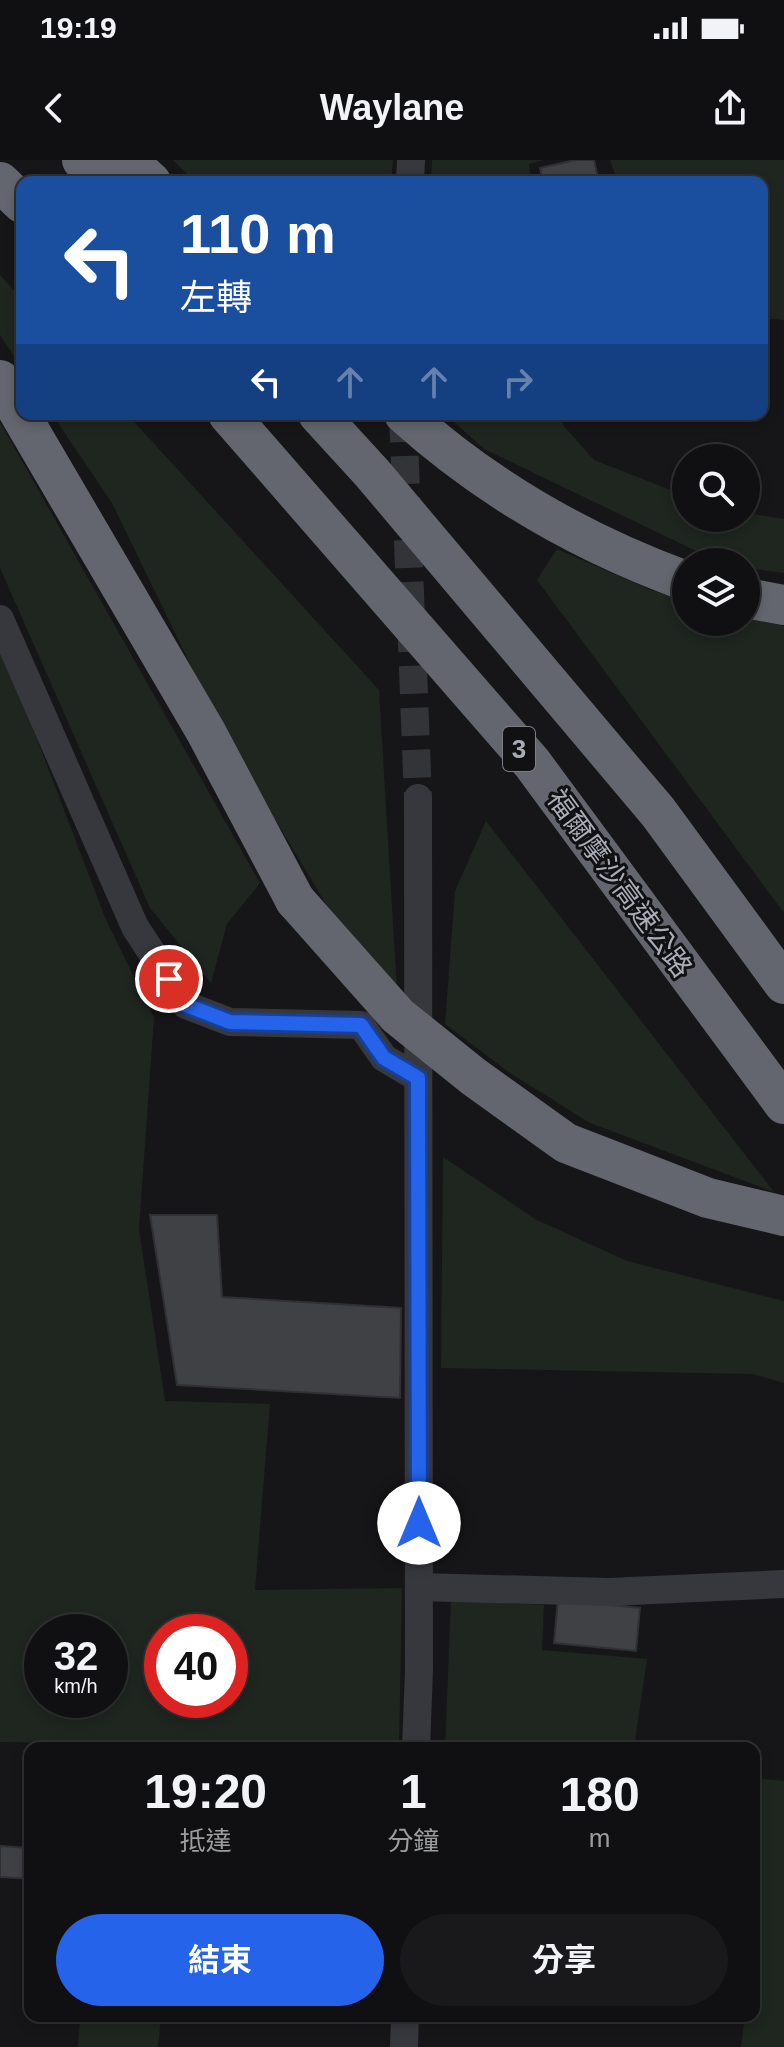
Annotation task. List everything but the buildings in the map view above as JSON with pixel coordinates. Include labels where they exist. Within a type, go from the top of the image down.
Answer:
[{"type":"highway","points":[[82,160],[97,176]]},
{"type":"highway","points":[[127,160],[144,176]]},
{"type":"highway","points":[[0,182],[16,197]]},
{"type":"highway","points":[[0,380],[16,407]]},
{"type":"highway","points":[[23,420],[206,732],[295,900],[398,1016],[474,1077],[566,1143],[708,1198],[784,1216]]},
{"type":"highway","name":"福爾摩沙高速公路","points":[[233,420],[532,763],[784,1104]]},
{"type":"highway","name":"3","points":[[323,420],[372,473],[658,812],[784,984]]},
{"type":"highway","points":[[411,420],[441,448],[540,516],[639,564],[672,576]]},
{"type":"highway","points":[[760,601],[784,605]]},
{"type":"street","points":[[0,619],[135,927],[186,1005],[230,1022],[361,1025],[384,1058],[418,1078]]},
{"type":"street","points":[[416,1742],[419,1587],[418,798]]},
{"type":"street","points":[[419,1587],[609,1592],[784,1584]]},
{"type":"street","points":[[404,2047],[405,2022]]},
{"type":"shaded area","points":[[173,160],[393,160],[392,176],[189,176]]},
{"type":"shaded area","points":[[432,160],[543,160],[529,164],[530,176],[431,176]]},
{"type":"shaded area","points":[[610,160],[784,160],[784,320],[768,319],[768,176],[616,176]]},
{"type":"shaded area","points":[[0,275],[16,292],[16,359],[0,335]]},
{"type":"shaded area","points":[[56,420],[132,420],[379,690],[397,990],[341,929],[226,738],[112,503]]},
{"type":"shaded area","points":[[452,420],[563,420],[563,425],[594,460],[672,491],[672,532],[760,532],[760,515],[784,519],[784,573],[760,570],[760,548],[690,548],[484,449]]},
{"type":"shaded area","points":[[0,422],[260,883],[227,924],[211,983],[150,908],[0,568]]},
{"type":"shaded area","points":[[557,549],[653,591],[672,596],[672,636],[760,636],[760,620],[784,626],[784,913],[537,580]]},
{"type":"shaded area","points":[[0,642],[106,920],[154,1017],[139,1229],[165,1401],[270,1404],[255,1590],[402,1588],[399,1742],[0,1742]]},
{"type":"shaded area","points":[[486,821],[774,1192],[590,1123],[510,1073],[445,1024],[455,891]]},
{"type":"shaded area","points":[[443,1157],[535,1219],[627,1261],[784,1301],[784,1383],[753,1374],[441,1368]]},
{"type":"shaded area","points":[[451,1600],[544,1605],[542,1650],[647,1659],[635,1742],[445,1742]]},
{"type":"shaded area","points":[[760,1779],[784,1781],[784,2047],[741,2047],[744,2022],[760,2022]]},
{"type":"shaded area","points":[[80,2022],[160,2022],[158,2047],[78,2047]]},
{"type":"tunnel","points":[[403,420],[418,798]]},
{"type":"route","points":[[169,979],[186,1005],[230,1022],[361,1025],[384,1058],[418,1078],[419,1523]]}]
